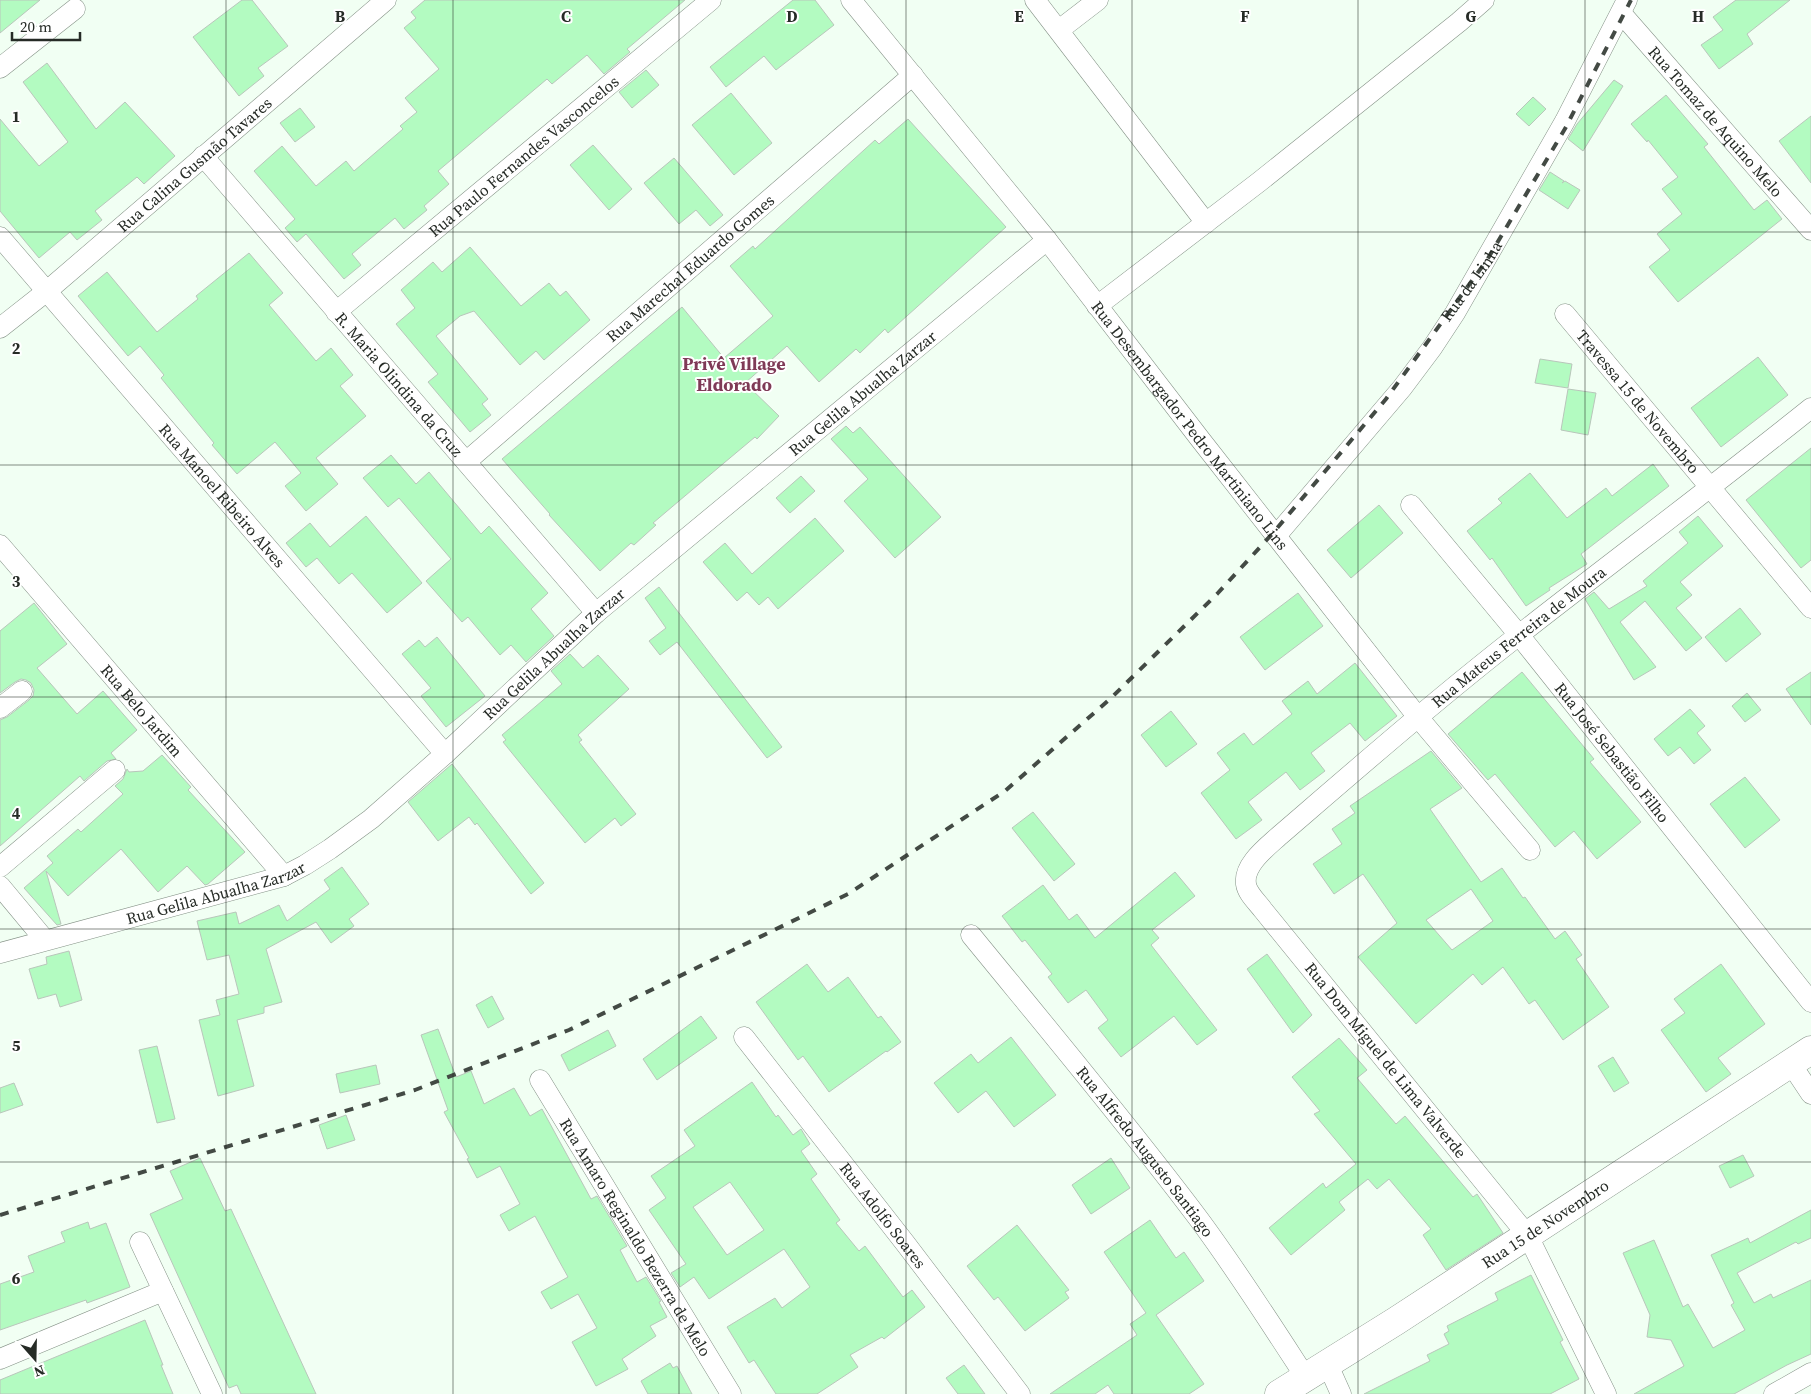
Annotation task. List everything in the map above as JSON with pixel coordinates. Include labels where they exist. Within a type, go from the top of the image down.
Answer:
[{"type":"main road","name":"Rua 15 de Novembro","points":[[1279,1394],[1528,1236],[1801,1057]]},
{"type":"street","name":"Rua Calina Gusmão Tavares","points":[[0,328],[47,291],[386,0]]},
{"type":"street","name":"Rua Paulo Fernandes Vasconcelos","points":[[336,312],[711,0]]},
{"type":"street","name":"Rua Desembargador Pedro Martiniano Lins","points":[[851,0],[1047,240],[1417,716],[1530,850]]},
{"type":"street","points":[[1035,0],[1206,223]]},
{"type":"street","points":[[1059,30],[1098,0]]},
{"type":"street","points":[[1097,306],[1206,223],[1452,28],[1484,0]]},
{"type":"street","name":"Rua Tomaz de Aquino Melo","points":[[1624,7],[1811,230]]},
{"type":"street","name":"Rua da Linha","points":[[1276,536],[1402,388],[1442,334],[1460,306],[1565,121],[1624,7]]},
{"type":"street","points":[[0,68],[75,9]]},
{"type":"street","name":"Rua Marechal Eduardo Gomes","points":[[466,461],[914,75]]},
{"type":"street","name":"R. Maria Olindina da Cruz","points":[[203,156],[596,613]]},
{"type":"street","name":"Rua Manoel Ribeiro Alves","points":[[0,237],[445,754]]},
{"type":"street","name":"Rua Gelila Abualha Zarzar","points":[[0,953],[284,876],[322,854],[371,819],[445,754],[596,613],[1047,240]]},
{"type":"street","name":"Travessa 15 de Novembro","points":[[1565,314],[1811,608]]},
{"type":"street","name":"Rua Mateus Ferreira de Moura","points":[[1246,884],[1246,876],[1259,854],[1417,716],[1811,408]]},
{"type":"street","name":"Rua José Sebastião Filho","points":[[1412,505],[1519,635],[1811,1002]]},
{"type":"street","name":"Rua Belo Jardim","points":[[0,545],[284,876]]},
{"type":"street","points":[[0,708],[22,691]]},
{"type":"street","points":[[0,867],[116,770]]},
{"type":"street","name":"Rua Dom Miguel de Lima Valverde","points":[[1246,884],[1250,893],[1263,910],[1528,1236],[1606,1394]]},
{"type":"street","points":[[0,886],[45,940]]},
{"type":"street","name":"Rua Alfredo Augusto Santiago","points":[[971,935],[1198,1218],[1245,1284],[1317,1371],[1341,1394]]},
{"type":"street","name":"Rua Adolfo Soares","points":[[744,1037],[1020,1394]]},
{"type":"street","points":[[1801,1057],[1811,1094]]},
{"type":"street","name":"Rua Amaro Reginaldo Bezerra de Melo","points":[[540,1080],[731,1394]]},
{"type":"street","points":[[140,1242],[212,1394]]},
{"type":"street","points":[[0,1359],[162,1291]]},
{"type":"street","points":[[1774,1394],[1811,1373]]},
{"type":"building","points":[[0,0],[40,0],[0,33]]},
{"type":"building","points":[[242,0],[252,0],[288,46],[258,68],[264,76],[239,96],[193,37]]},
{"type":"building","points":[[425,0],[685,0],[627,49],[630,52],[604,74],[587,55],[552,84],[547,79],[438,171],[449,184],[424,206],[427,210],[404,229],[395,218],[352,254],[361,265],[344,279],[306,234],[297,242],[285,228],[295,219],[254,171],[282,146],[316,186],[346,161],[354,171],[403,129],[400,126],[417,112],[405,98],[439,69],[404,28],[416,18],[411,12]]},
{"type":"building","points":[[793,0],[815,0],[834,25],[776,70],[764,56],[726,87],[710,67]]},
{"type":"building","points":[[1736,0],[1790,0],[1747,34],[1753,44],[1719,69],[1701,45],[1723,30],[1713,17]]},
{"type":"building","points":[[47,63],[96,129],[125,102],[175,156],[144,184],[137,177],[95,211],[102,220],[77,240],[70,232],[39,258],[0,211],[0,119],[39,166],[68,142],[23,82]]},
{"type":"building","points":[[646,70],[659,85],[632,108],[619,92]]},
{"type":"building","points":[[1614,80],[1623,86],[1583,151],[1568,139],[1577,124]]},
{"type":"building","points":[[731,93],[772,143],[734,175],[692,125]]},
{"type":"building","points":[[1666,95],[1708,144],[1704,147],[1754,210],[1767,200],[1782,219],[1678,302],[1649,267],[1670,250],[1657,234],[1682,214],[1662,189],[1678,177],[1648,140],[1647,142],[1631,124]]},
{"type":"building","points":[[1533,97],[1546,109],[1529,126],[1516,114]]},
{"type":"building","points":[[300,108],[315,127],[295,142],[280,123]]},
{"type":"building","points":[[1811,116],[1811,183],[1779,141]]},
{"type":"building","points":[[908,119],[1006,227],[888,333],[885,329],[860,353],[856,349],[819,382],[787,346],[745,383],[779,416],[757,439],[755,437],[718,468],[653,523],[656,525],[634,545],[631,543],[600,571],[549,515],[502,459],[682,307],[724,358],[773,316],[730,266],[753,246],[755,249],[875,140],[879,144]]},
{"type":"building","points":[[593,145],[632,189],[609,210],[570,165]]},
{"type":"building","points":[[674,158],[723,215],[710,226],[696,210],[679,224],[644,183]]},
{"type":"building","points":[[1550,172],[1564,181],[1562,183],[1565,181],[1580,190],[1568,209],[1539,190]]},
{"type":"building","points":[[470,247],[521,306],[549,283],[560,296],[566,291],[590,320],[544,360],[536,351],[520,365],[474,311],[460,316],[436,336],[488,399],[482,404],[491,415],[470,432],[428,382],[438,374],[396,324],[415,308],[401,290],[433,262],[442,272]]},
{"type":"building","points":[[249,253],[283,293],[269,305],[316,361],[331,348],[353,375],[340,386],[366,416],[316,458],[338,484],[306,511],[285,486],[301,473],[275,442],[237,474],[212,445],[214,443],[161,378],[164,375],[140,346],[128,356],[78,296],[107,272],[157,332],[198,299],[196,296]]},
{"type":"building","points":[[1758,357],[1788,395],[1721,447],[1691,408]]},
{"type":"building","points":[[1540,359],[1572,364],[1568,388],[1535,383]]},
{"type":"building","points":[[1568,389],[1596,393],[1588,435],[1561,430]]},
{"type":"building","points":[[846,426],[853,433],[860,427],[941,517],[895,558],[844,501],[868,479],[831,439]]},
{"type":"building","points":[[1811,448],[1811,560],[1801,568],[1746,500]]},
{"type":"building","points":[[391,455],[416,484],[429,472],[481,534],[489,526],[548,593],[531,609],[554,636],[526,662],[511,645],[500,655],[468,617],[462,622],[426,581],[451,559],[399,498],[388,507],[363,478]]},
{"type":"building","points":[[1653,464],[1669,486],[1581,554],[1587,564],[1549,588],[1550,590],[1526,606],[1492,558],[1490,560],[1467,531],[1502,503],[1498,499],[1530,473],[1567,518],[1606,488],[1612,496]]},
{"type":"building","points":[[801,476],[815,491],[790,513],[776,498]]},
{"type":"building","points":[[1379,505],[1403,533],[1351,578],[1327,550]]},
{"type":"building","points":[[366,516],[422,583],[387,613],[352,573],[339,584],[317,558],[306,567],[286,543],[310,523],[330,547]]},
{"type":"building","points":[[1698,516],[1723,546],[1680,582],[1692,595],[1676,608],[1702,638],[1686,651],[1645,601],[1620,622],[1656,667],[1634,680],[1585,599],[1594,592],[1609,609],[1647,586],[1643,581],[1688,543],[1679,532]]},
{"type":"building","points":[[815,518],[844,551],[778,609],[768,597],[759,605],[747,592],[737,601],[703,562],[725,543],[752,574]]},
{"type":"building","points":[[659,587],[782,747],[767,758],[677,642],[660,655],[649,641],[666,628],[645,598]]},
{"type":"building","points":[[1298,593],[1323,626],[1265,670],[1240,637]]},
{"type":"building","points":[[34,603],[67,644],[37,668],[77,714],[103,691],[137,730],[111,753],[116,759],[107,761],[84,781],[80,776],[0,846],[0,720],[7,717],[29,700],[33,696],[34,690],[31,683],[21,679],[0,693],[0,631]]},
{"type":"building","points":[[1740,608],[1761,634],[1726,662],[1705,637]]},
{"type":"building","points":[[437,637],[485,696],[446,727],[421,696],[431,688],[402,654],[419,640],[425,647]]},
{"type":"building","points":[[570,654],[583,668],[598,655],[629,689],[578,735],[582,740],[579,742],[636,814],[621,826],[615,818],[585,843],[503,742],[506,740],[502,735],[562,684],[551,671]]},
{"type":"building","points":[[1355,663],[1397,716],[1365,741],[1350,723],[1311,753],[1325,771],[1300,790],[1286,772],[1248,802],[1262,820],[1236,839],[1201,793],[1230,770],[1217,753],[1244,733],[1253,745],[1292,714],[1282,701],[1308,681],[1317,694]]},
{"type":"building","points":[[1522,672],[1594,759],[1590,762],[1641,822],[1597,859],[1574,831],[1555,847],[1495,774],[1488,780],[1448,734]]},
{"type":"building","points":[[1811,672],[1811,725],[1786,689]]},
{"type":"building","points":[[1747,693],[1761,710],[1745,722],[1732,706]]},
{"type":"building","points":[[1690,709],[1705,726],[1697,733],[1711,750],[1694,764],[1680,747],[1668,756],[1654,739]]},
{"type":"building","points":[[1171,711],[1197,744],[1166,767],[1141,735]]},
{"type":"building","points":[[1431,751],[1462,788],[1430,809],[1481,882],[1502,868],[1555,939],[1565,931],[1582,955],[1576,959],[1609,1007],[1563,1040],[1535,1000],[1529,1004],[1503,967],[1482,985],[1473,974],[1416,1024],[1358,957],[1397,923],[1363,874],[1334,894],[1313,864],[1342,844],[1332,829],[1355,813],[1350,806]],"holes":[[[1471,889],[1493,921],[1452,950],[1426,920]]]},
{"type":"building","points":[[162,755],[191,787],[188,790],[245,852],[208,884],[205,885],[187,866],[158,892],[121,849],[68,896],[46,871],[61,924],[57,925],[24,888],[53,863],[47,856],[78,829],[81,832],[123,794],[115,786],[123,779],[127,769],[129,772],[143,771]]},
{"type":"building","points":[[452,764],[544,883],[531,894],[477,823],[475,825],[469,817],[438,841],[408,802]]},
{"type":"building","points":[[1745,777],[1780,820],[1745,848],[1710,804]]},
{"type":"building","points":[[1033,812],[1075,864],[1054,881],[1012,828]]},
{"type":"building","points":[[342,867],[369,904],[349,919],[354,926],[331,943],[316,922],[266,949],[282,1002],[264,1007],[264,1013],[237,1020],[254,1086],[218,1096],[199,1020],[220,1015],[216,1000],[239,994],[229,955],[207,960],[197,921],[236,912],[239,924],[279,905],[287,921],[330,889],[324,880]]},
{"type":"building","points":[[1175,872],[1195,896],[1152,930],[1159,938],[1151,945],[1217,1030],[1197,1045],[1174,1016],[1121,1057],[1098,1028],[1108,1020],[1086,990],[1068,1003],[1048,977],[1052,974],[1025,940],[1022,942],[1002,916],[1043,885],[1069,920],[1077,914],[1095,938]]},
{"type":"building","points":[[69,951],[82,1000],[60,1007],[56,994],[38,999],[29,969],[47,964],[46,957]]},
{"type":"building","points":[[1267,954],[1312,1015],[1293,1033],[1247,969]]},
{"type":"building","points":[[807,964],[828,992],[848,977],[878,1018],[881,1016],[901,1042],[829,1092],[803,1056],[798,1060],[756,1002]]},
{"type":"building","points":[[1721,964],[1765,1024],[1718,1058],[1731,1074],[1706,1092],[1661,1030],[1685,1013],[1674,999]]},
{"type":"building","points":[[492,996],[504,1019],[488,1028],[476,1005]]},
{"type":"building","points":[[701,1016],[717,1038],[657,1080],[643,1059]]},
{"type":"building","points":[[438,1029],[456,1077],[471,1071],[484,1104],[514,1088],[530,1116],[542,1109],[591,1199],[597,1196],[627,1246],[620,1250],[637,1282],[646,1277],[661,1301],[659,1302],[667,1317],[650,1326],[656,1336],[622,1359],[628,1369],[596,1386],[572,1342],[597,1328],[578,1294],[551,1309],[541,1292],[568,1277],[535,1216],[509,1231],[500,1215],[520,1204],[500,1166],[477,1178],[467,1159],[469,1158],[444,1112],[448,1110],[421,1035]]},
{"type":"building","points":[[608,1030],[616,1046],[569,1071],[561,1055]]},
{"type":"building","points":[[1011,1037],[1056,1095],[1014,1127],[986,1091],[958,1113],[934,1083],[971,1054],[978,1063]]},
{"type":"building","points":[[1339,1038],[1367,1070],[1357,1078],[1396,1124],[1405,1116],[1473,1197],[1477,1194],[1503,1233],[1446,1270],[1423,1235],[1431,1229],[1389,1179],[1377,1189],[1368,1179],[1339,1202],[1345,1210],[1291,1255],[1269,1228],[1323,1183],[1326,1188],[1356,1164],[1314,1114],[1320,1111],[1292,1077]]},
{"type":"building","points":[[157,1046],[175,1119],[157,1123],[139,1050]]},
{"type":"building","points":[[1613,1057],[1629,1083],[1614,1092],[1598,1066]]},
{"type":"building","points":[[376,1065],[380,1084],[340,1093],[336,1074]]},
{"type":"building","points":[[752,1082],[776,1117],[778,1115],[793,1135],[801,1129],[810,1144],[801,1151],[817,1174],[811,1179],[840,1220],[836,1223],[859,1251],[865,1246],[903,1297],[912,1290],[925,1307],[884,1339],[882,1337],[850,1355],[858,1367],[817,1394],[776,1394],[754,1360],[749,1363],[727,1327],[775,1298],[782,1308],[810,1287],[784,1249],[709,1299],[694,1277],[680,1287],[671,1273],[686,1264],[649,1210],[666,1198],[651,1176],[695,1146],[684,1130]],"holes":[[[730,1182],[764,1230],[727,1255],[693,1207]]]},
{"type":"building","points":[[14,1083],[23,1105],[0,1113],[0,1088]]},
{"type":"building","points":[[346,1115],[355,1140],[327,1149],[319,1125]]},
{"type":"building","points":[[1743,1155],[1754,1176],[1730,1188],[1719,1166]]},
{"type":"building","points":[[200,1158],[225,1211],[231,1209],[316,1394],[241,1394],[237,1385],[229,1388],[150,1214],[183,1199],[170,1171]]},
{"type":"building","points":[[1111,1158],[1130,1188],[1091,1214],[1072,1185]]},
{"type":"building","points":[[1811,1210],[1811,1238],[1798,1244],[1796,1242],[1737,1273],[1754,1303],[1771,1294],[1773,1298],[1811,1280],[1811,1354],[1734,1394],[1634,1394],[1684,1366],[1671,1340],[1647,1337],[1650,1315],[1623,1253],[1654,1240],[1683,1307],[1688,1304],[1713,1348],[1745,1330],[1731,1305],[1734,1303],[1711,1255],[1748,1238],[1750,1243]]},
{"type":"building","points":[[1150,1220],[1176,1258],[1184,1252],[1204,1281],[1156,1315],[1204,1384],[1189,1394],[1114,1394],[1108,1385],[1095,1394],[1050,1394],[1137,1335],[1130,1324],[1146,1313],[1104,1252]]},
{"type":"building","points":[[88,1222],[90,1229],[106,1223],[130,1287],[87,1303],[86,1300],[0,1330],[0,1284],[34,1272],[28,1256],[65,1242],[61,1232]]},
{"type":"building","points":[[1017,1225],[1069,1290],[1065,1292],[1069,1298],[1025,1331],[998,1297],[994,1300],[967,1266]]},
{"type":"building","points":[[1531,1275],[1563,1340],[1560,1342],[1579,1379],[1550,1394],[1364,1394],[1430,1361],[1427,1355],[1449,1344],[1444,1334],[1449,1331],[1447,1326],[1498,1300],[1495,1293]]},
{"type":"building","points":[[145,1320],[173,1394],[0,1394],[0,1380]]},
{"type":"building","points":[[670,1363],[673,1368],[677,1366],[692,1394],[648,1394],[641,1381]]},
{"type":"building","points":[[964,1365],[985,1394],[958,1394],[946,1378]]},
{"type":"railway","points":[[0,1215],[415,1090],[569,1030],[848,894],[1005,791],[1110,699],[1217,594],[1273,533],[1386,399],[1487,260],[1566,127],[1631,0]]},
{"type":"district","name":"Privê Village Eldorado","points":[[734,374]]}]
